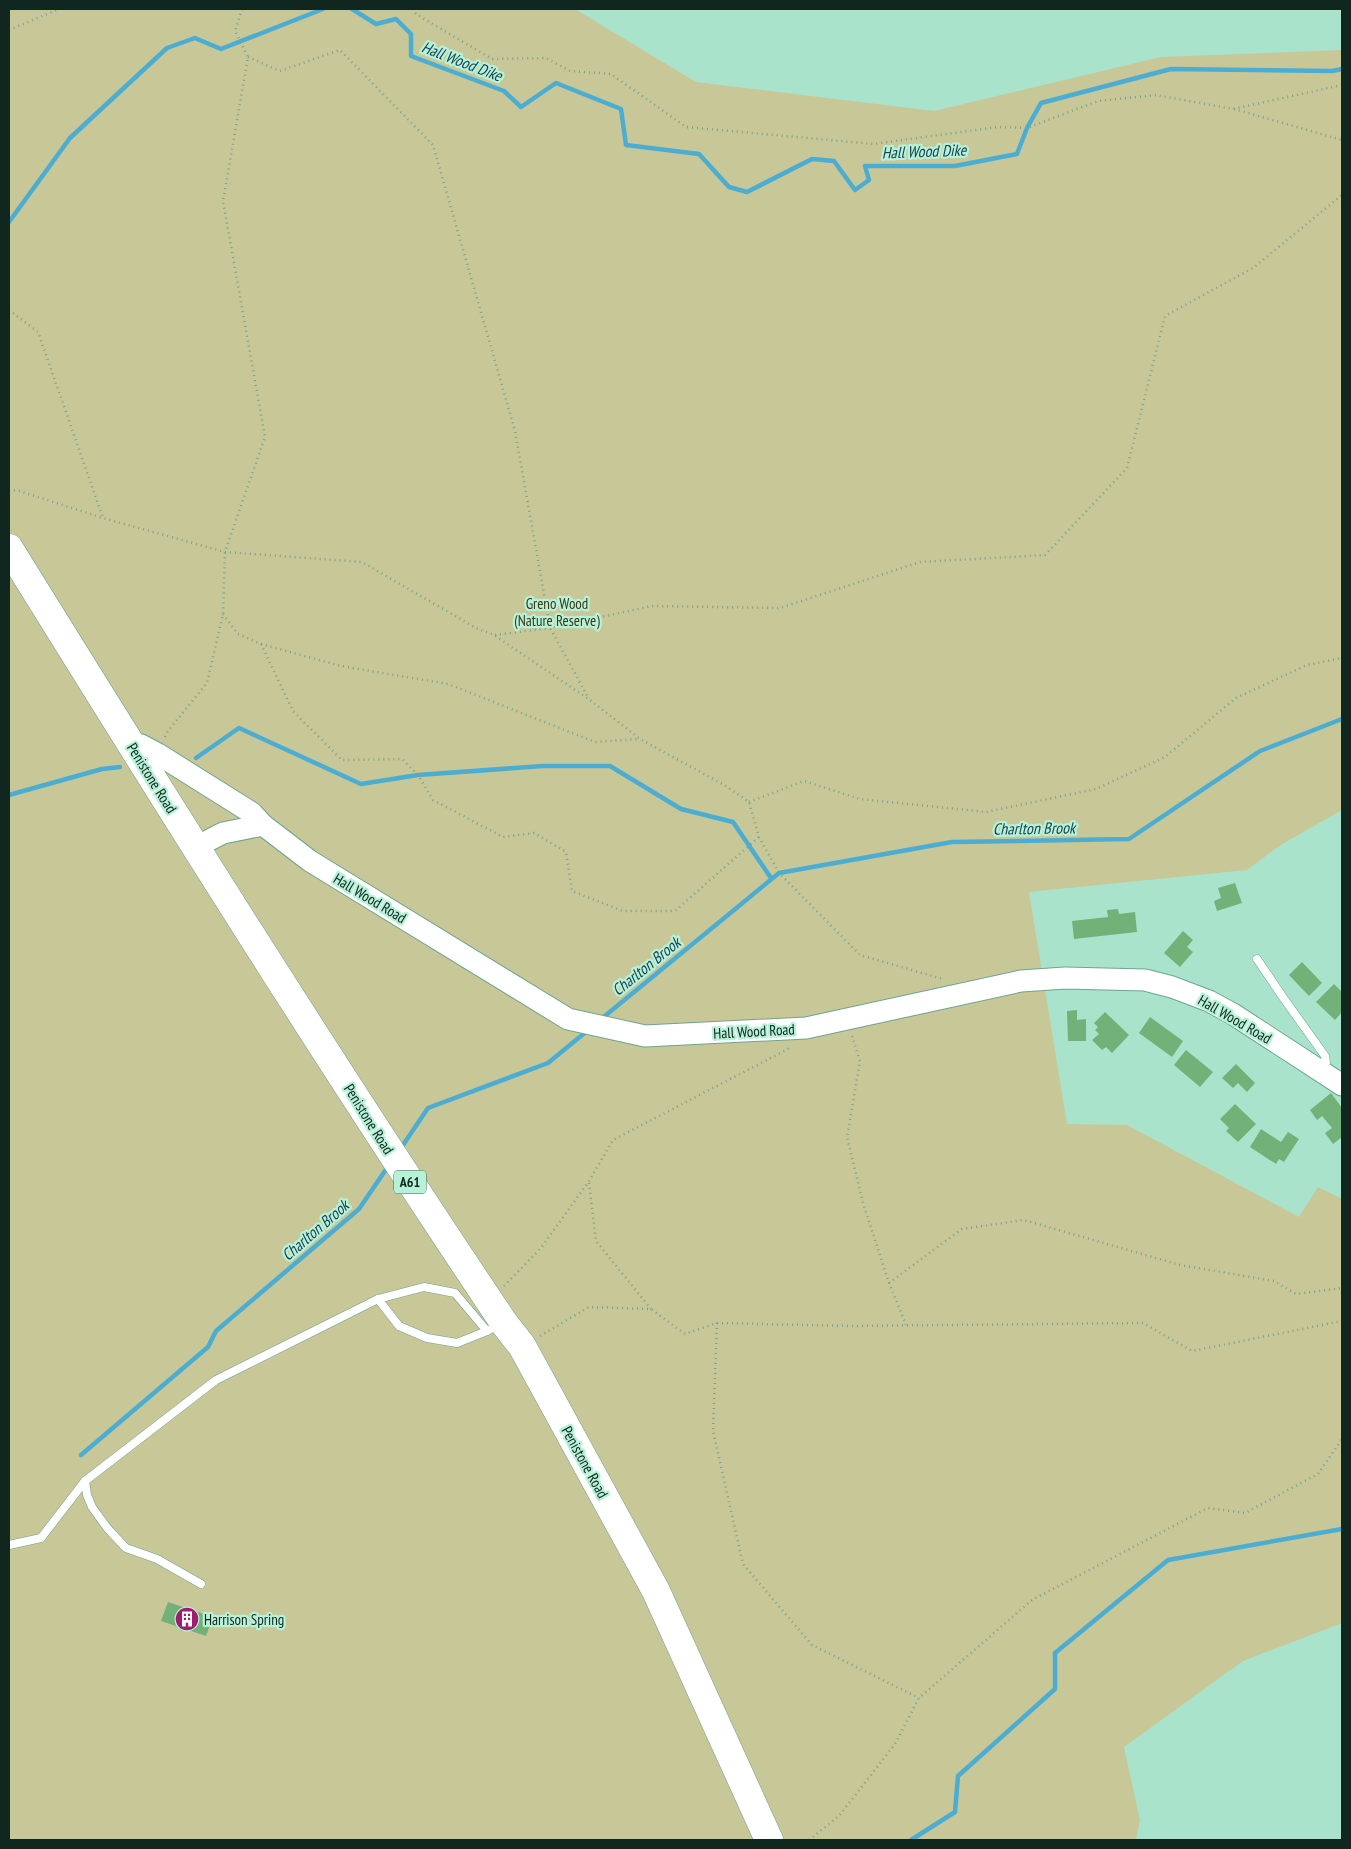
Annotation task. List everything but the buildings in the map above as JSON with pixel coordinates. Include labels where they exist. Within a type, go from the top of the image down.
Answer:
[{"type":"highway","name":"Penistone Road","points":[[9,548],[131,745],[399,1166],[493,1318],[522,1346],[656,1591],[769,1840]]},
{"type":"main road","name":"Hall Wood Road","points":[[131,745],[141,745],[158,754],[252,813],[310,861],[568,1019],[645,1036],[806,1028],[847,1021],[1021,981],[1065,978],[1145,980],[1172,986],[1209,1001],[1233,1014],[1342,1085]]},
{"type":"main road","points":[[196,847],[223,833],[264,824]]},
{"type":"lane","points":[[1257,959],[1325,1056],[1326,1063],[1323,1072]]},
{"type":"lane","points":[[9,1545],[41,1538],[86,1481],[216,1380],[378,1299],[424,1287],[455,1293],[493,1318],[456,1343],[427,1338],[399,1326],[378,1299]]},
{"type":"lane","points":[[86,1481],[87,1495],[92,1507],[108,1529],[126,1548],[157,1559],[201,1584]]},
{"type":"path","points":[[9,30],[59,9]]},
{"type":"path","points":[[158,754],[168,731],[207,683],[223,614],[225,552],[265,437],[223,201],[248,57],[235,30],[242,9]]},
{"type":"path","points":[[412,9],[416,14],[492,59],[546,58],[570,71],[611,74],[686,127],[873,144],[998,127],[1027,128],[1098,101],[1156,95],[1233,109],[1342,140]]},
{"type":"path","points":[[248,57],[280,71],[340,50],[433,145],[515,430],[550,628],[590,700]]},
{"type":"path","points":[[1233,109],[1342,85]]},
{"type":"path","points":[[494,635],[550,628],[652,606],[780,608],[920,562],[1045,555],[1128,468],[1165,316],[1253,268],[1342,195]]},
{"type":"path","points":[[9,310],[38,332],[102,518]]},
{"type":"path","points":[[9,491],[16,490],[102,518],[225,552],[362,562],[476,628],[494,635],[590,700],[640,739],[726,786],[749,802],[759,837],[779,873],[860,955],[948,980],[968,992]]},
{"type":"path","points":[[223,614],[238,634],[261,644],[341,666],[448,684],[595,742],[640,739]]},
{"type":"path","points":[[261,644],[294,711],[342,760],[402,759],[418,775],[433,800],[503,837],[534,833],[566,852],[572,891],[623,911],[675,911],[759,837]]},
{"type":"path","points":[[749,802],[804,781],[860,799],[986,812],[1096,789],[1165,757],[1236,698],[1307,665],[1342,658]]},
{"type":"path","points":[[847,1021],[860,1061],[847,1137],[863,1204],[889,1283],[906,1325]]},
{"type":"path","points":[[493,1318],[540,1248],[589,1181],[613,1140],[799,1043],[806,1028]]},
{"type":"path","points":[[589,1181],[596,1241],[651,1309],[684,1334],[717,1322],[850,1326],[1143,1322],[1192,1351],[1342,1321]]},
{"type":"path","points":[[889,1283],[962,1229],[1024,1220],[1180,1265],[1274,1281],[1296,1294],[1342,1288]]},
{"type":"path","points":[[522,1346],[589,1307],[651,1309]]},
{"type":"path","points":[[717,1322],[713,1431],[743,1564],[812,1645],[919,1698]]},
{"type":"path","points":[[809,1840],[839,1816],[895,1744],[919,1698],[1032,1600],[1208,1508],[1245,1513],[1318,1474],[1342,1439]]},
{"type":"green space","name":"Greno Wood (Nature Reserve)","points":[[9,9],[575,9],[696,82],[934,111],[1161,57],[1342,50],[1342,810],[1279,846],[1247,870],[1029,892],[1067,1124],[1127,1125],[1299,1217],[1318,1187],[1342,1199],[1342,1623],[1243,1661],[1124,1747],[1140,1820],[1136,1840],[9,1840]]},
{"type":"waterway","points":[[9,222],[70,138],[167,48],[195,38],[221,49],[323,9]]},
{"type":"waterway","name":"Hall Wood Dike","points":[[352,9],[376,24],[396,19],[411,34],[411,56],[504,91],[521,107],[556,83],[621,109],[626,145],[699,154],[729,187],[747,192],[812,159],[834,161],[855,190],[869,180],[865,166],[955,166],[1017,154],[1027,128],[1041,103],[1171,69],[1332,71],[1342,69]]},
{"type":"waterway","name":"Charlton Brook","points":[[600,1020],[779,873],[952,842],[1129,839],[1260,751],[1342,719]]},
{"type":"waterway","points":[[196,758],[239,728],[361,784],[418,775],[543,766],[610,766],[681,809],[733,822],[771,878]]},
{"type":"waterway","points":[[9,795],[102,769],[120,767]]},
{"type":"waterway","name":"Charlton Brook","points":[[401,1148],[428,1108],[548,1063],[587,1031]]},
{"type":"waterway","name":"Charlton Brook","points":[[81,1455],[208,1347],[216,1331],[359,1209],[389,1165]]},
{"type":"waterway","points":[[911,1840],[955,1812],[958,1776],[1055,1689],[1055,1653],[1168,1560],[1342,1529]]},
{"type":"place","name":"Harrison Spring","points":[[187,1619]]}]
